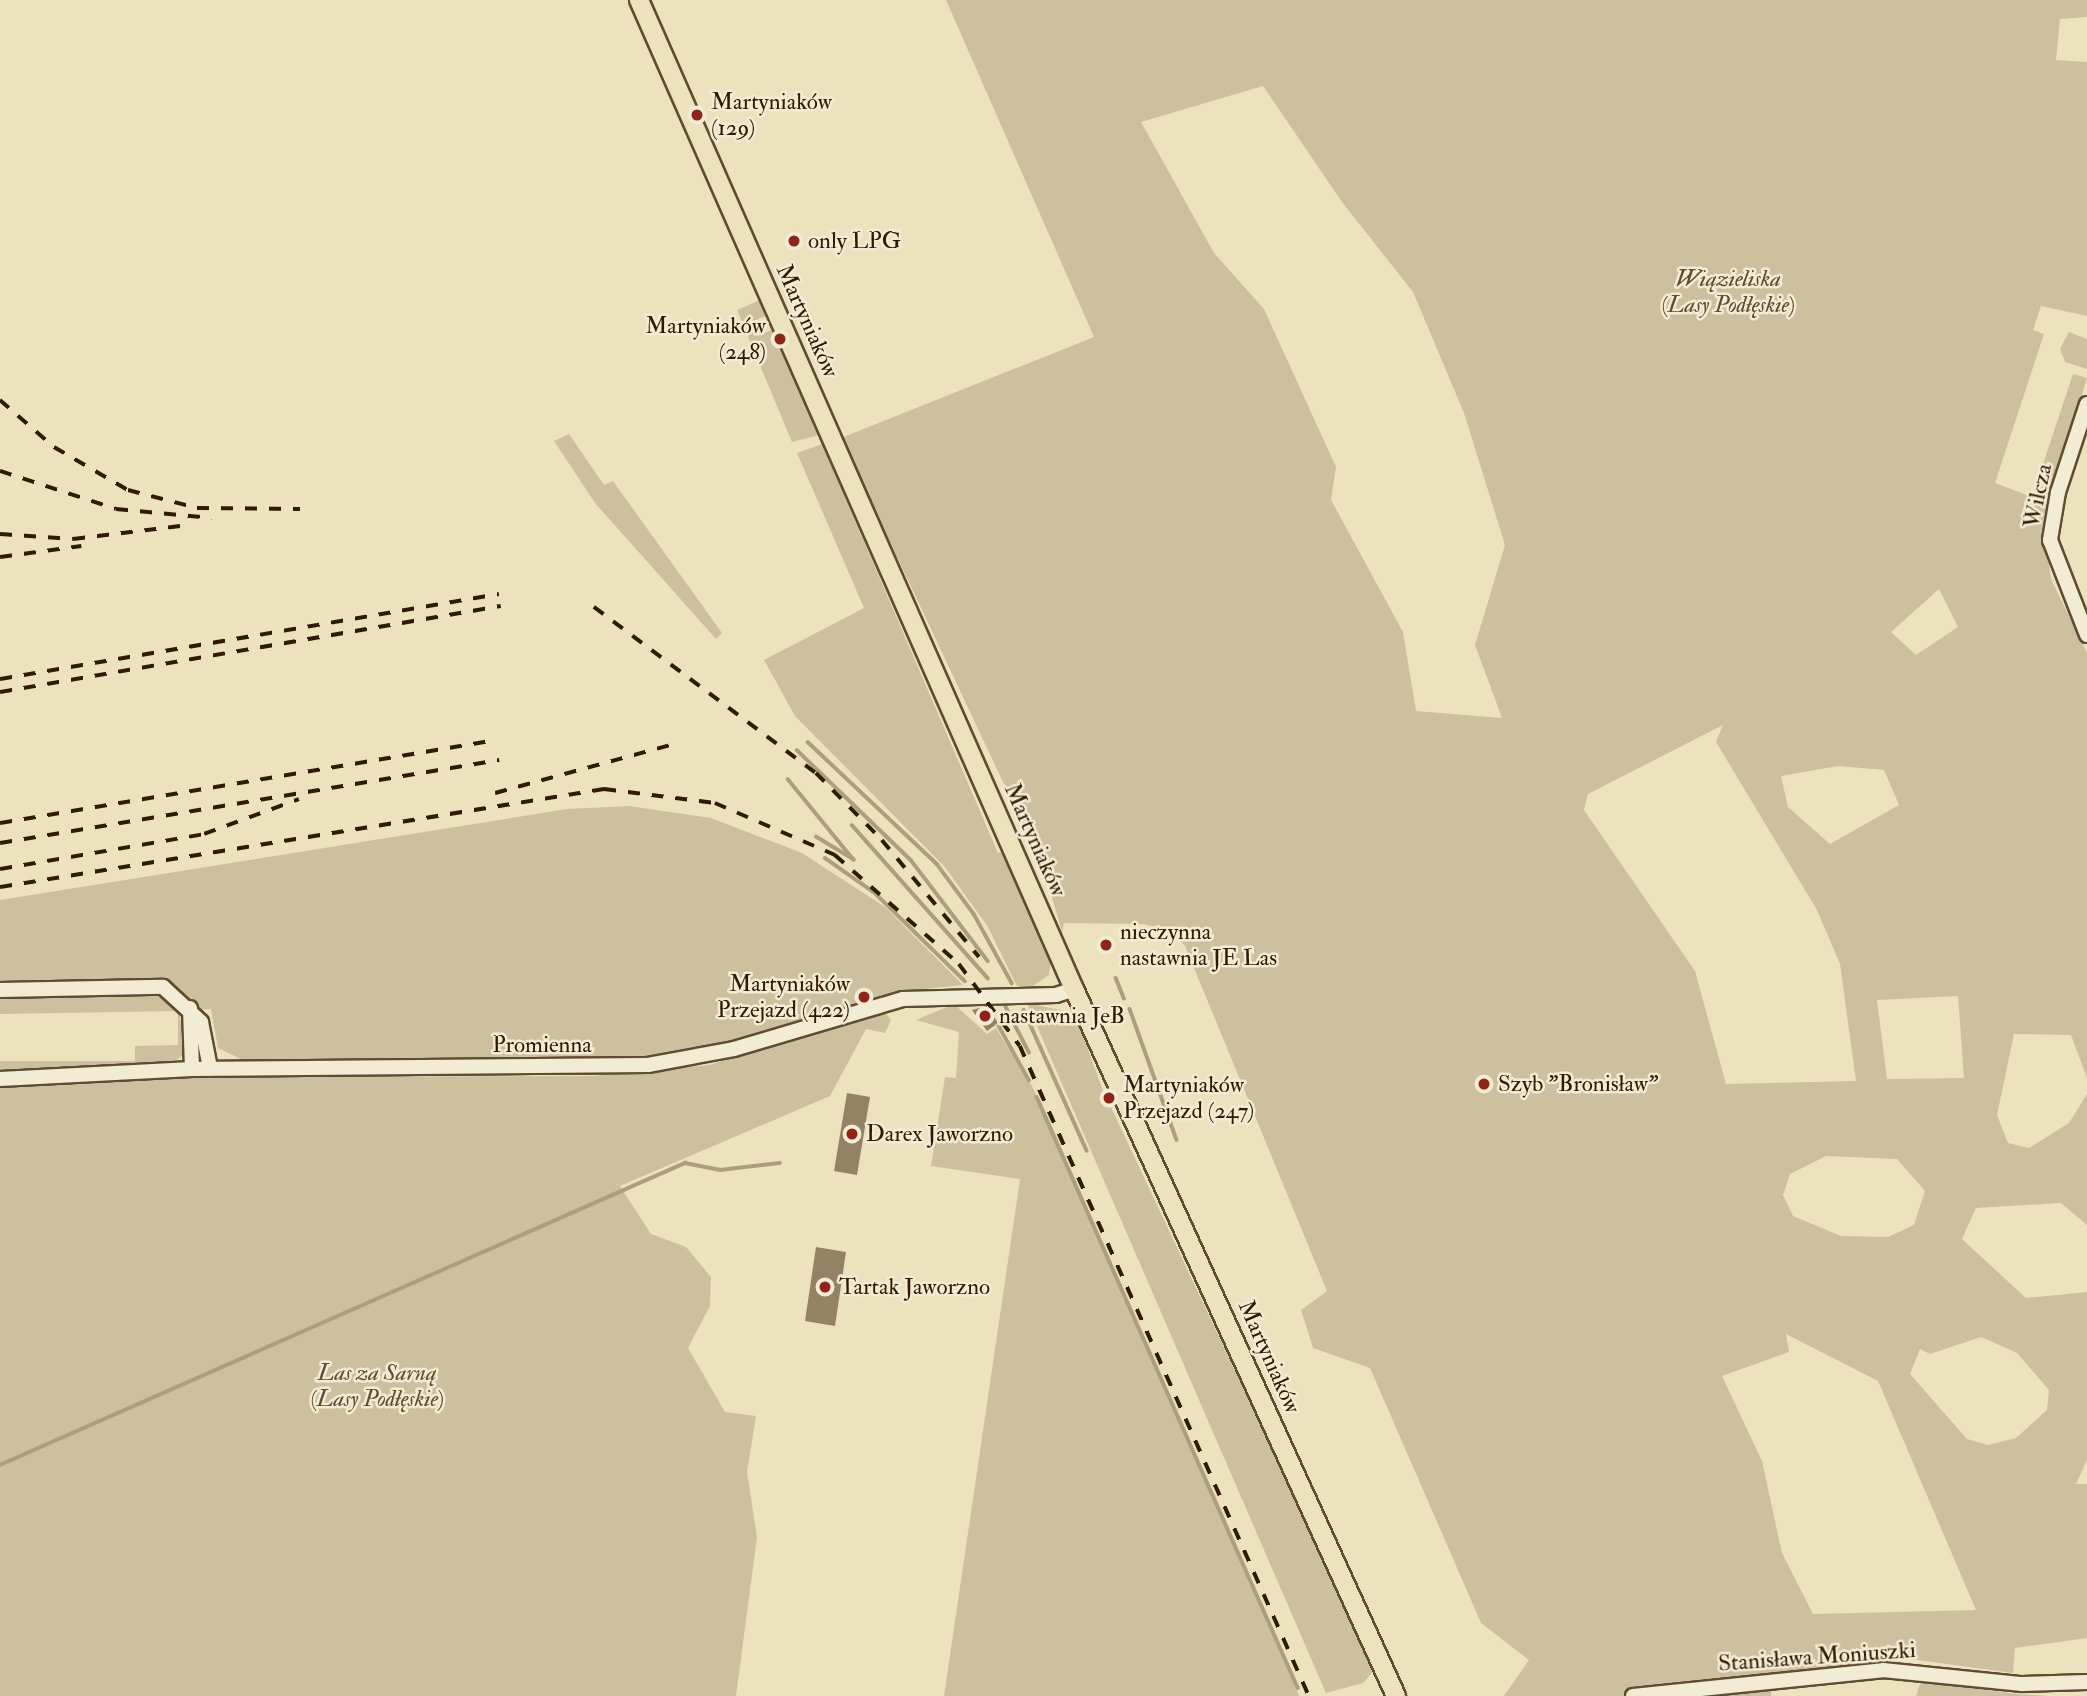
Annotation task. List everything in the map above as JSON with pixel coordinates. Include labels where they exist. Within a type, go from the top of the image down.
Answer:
[{"type":"main road","name":"Martyniaków","points":[[639,0],[1074,989],[1396,1696]]},
{"type":"street","name":"Wilcza","points":[[2087,404],[2058,492],[2050,540],[2087,635]]},
{"type":"street","points":[[0,990],[152,985],[178,994],[201,1022],[211,1068]]},
{"type":"street","name":"Promienna","points":[[0,1079],[211,1068],[648,1065],[734,1049],[904,999],[1056,995],[1074,989]]},
{"type":"street","points":[[190,1007],[192,1069]]},
{"type":"street","name":"Stanisława Moniuszki","points":[[1633,1696],[1883,1670],[2022,1684],[2087,1682]]},
{"type":"green space","name":"Wiązieliska (Lasy Podłęskie)","points":[[946,0],[2087,0],[2087,17],[2060,19],[2056,60],[2087,62],[2087,316],[2041,306],[2033,330],[2044,334],[1995,483],[2032,497],[2073,374],[2087,378],[2044,523],[2051,579],[2087,653],[2087,1078],[2071,1035],[2014,1034],[1997,1115],[2008,1143],[2029,1148],[2069,1123],[2087,1094],[2087,1225],[2061,1203],[1976,1208],[1962,1239],[2026,1298],[2087,1292],[2087,1460],[2076,1484],[2087,1484],[2087,1638],[2015,1648],[2013,1673],[1910,1659],[1772,1676],[1771,1696],[1504,1696],[1529,1660],[1481,1623],[1370,1368],[1313,1348],[1301,1310],[1327,1291],[1185,946],[1174,933],[1144,924],[1064,923],[1062,932],[1044,869],[841,438],[1094,337]],"holes":[[[1263,86],[1342,202],[1413,292],[1464,413],[1505,545],[1475,645],[1502,718],[1416,711],[1403,632],[1331,500],[1336,467],[1264,309],[1214,253],[1141,122]],[[1939,589],[1958,627],[1916,655],[1891,632]],[[1723,725],[1716,742],[1817,910],[1840,964],[1856,1081],[1726,1084],[1695,971],[1584,810],[1588,794]],[[1838,766],[1884,770],[1899,805],[1830,844],[1788,807],[1781,776]],[[1958,996],[1964,1078],[1887,1079],[1877,1000]],[[1826,1156],[1897,1159],[1925,1191],[1914,1225],[1888,1237],[1841,1236],[1793,1216],[1783,1195],[1790,1174]],[[1786,1334],[1878,1381],[1976,1610],[1813,1614],[1782,1553],[1762,1461],[1722,1376],[1789,1352]],[[1981,1337],[2017,1353],[2049,1390],[2047,1410],[2016,1438],[1988,1445],[1967,1439],[1910,1374],[1920,1349],[1930,1354]]]},
{"type":"green space","points":[[760,300],[765,316],[752,322],[758,336],[771,330],[819,435],[792,442],[737,310]]},
{"type":"green space","points":[[2069,332],[2087,339],[2087,369],[2065,362],[2060,349]]},
{"type":"green space","points":[[569,434],[604,485],[613,481],[722,633],[716,639],[595,503],[554,441]]},
{"type":"green space","points":[[822,444],[998,853],[1007,850],[1051,956],[1049,975],[1033,986],[1017,986],[988,927],[945,867],[795,716],[764,660],[864,608],[797,453]]},
{"type":"green space","points":[[629,806],[711,818],[802,853],[885,907],[963,985],[902,991],[743,1039],[640,1059],[251,1064],[218,1048],[211,1009],[179,1011],[185,1053],[174,1062],[0,1073],[0,1061],[135,1061],[135,1046],[178,1045],[178,1011],[0,1014],[0,900],[567,809]]},
{"type":"green space","points":[[1027,1003],[1065,1011],[1081,1030],[1102,1088],[1370,1658],[1372,1673],[1363,1683],[1326,1693]]},
{"type":"green space","points":[[954,1004],[987,1034],[996,1028],[1033,1088],[1299,1696],[944,1696],[1020,1179],[931,1166],[945,1077],[956,1078],[959,1032],[916,1020]]},
{"type":"green space","name":"Las za Sarną (Lasy Podłęskie)","points":[[884,1011],[891,1020],[885,1033],[866,1029],[830,1096],[620,1186],[651,1234],[686,1247],[711,1277],[710,1306],[688,1348],[725,1412],[756,1416],[747,1472],[757,1537],[736,1696],[0,1696],[0,1087],[172,1077],[593,1076],[709,1065]]},
{"type":"green space","points":[[1921,1681],[2017,1694],[2049,1696],[1916,1696]]},
{"type":"building","name":"nastawnia JeB","points":[[987,1006],[998,1023],[987,1031],[972,1010]]},
{"type":"building","name":"Darex Jaworzno","points":[[847,1093],[870,1097],[857,1175],[834,1171]]},
{"type":"building","name":"Tartak Jaworzno","points":[[816,1247],[846,1252],[835,1326],[805,1321]]},
{"type":"waterway","points":[[808,742],[937,864],[974,914],[1012,983]]},
{"type":"waterway","points":[[797,750],[911,860],[988,961]]},
{"type":"waterway","points":[[788,779],[854,860],[816,837]]},
{"type":"waterway","points":[[852,825],[988,978]]},
{"type":"waterway","points":[[825,858],[875,893],[965,981]]},
{"type":"waterway","points":[[1116,978],[1124,998]]},
{"type":"waterway","points":[[1006,1007],[1029,1052]]},
{"type":"waterway","points":[[1130,1009],[1177,1140]]},
{"type":"waterway","points":[[1024,1010],[1087,1151]]},
{"type":"waterway","points":[[999,1026],[1029,1080]]},
{"type":"waterway","points":[[1037,1097],[1298,1688]]},
{"type":"waterway","points":[[0,1465],[685,1163],[720,1170],[780,1163]]},
{"type":"railway","points":[[0,400],[54,447],[128,490],[197,508],[300,509]]},
{"type":"railway","points":[[0,471],[116,509],[212,518]]},
{"type":"railway","points":[[0,534],[73,539],[180,526]]},
{"type":"railway","points":[[0,557],[81,546]]},
{"type":"railway","points":[[0,679],[499,594]]},
{"type":"railway","points":[[0,692],[501,606]]},
{"type":"railway","points":[[594,607],[816,773],[882,840],[979,957]]},
{"type":"railway","points":[[0,823],[496,740]]},
{"type":"railway","points":[[495,793],[674,744]]},
{"type":"railway","points":[[0,843],[499,760]]},
{"type":"railway","points":[[0,887],[604,789],[715,803],[835,855],[959,964],[1020,1046],[1309,1696]]},
{"type":"railway","points":[[0,869],[204,834],[299,799]]},
{"type":"place","name":"Martyniaków (129)","points":[[697,115]]},
{"type":"place","name":"only LPG","points":[[794,241]]},
{"type":"place","name":"Martyniaków (248)","points":[[780,339]]},
{"type":"place","name":"nieczynna nastawnia JE Las","points":[[1106,945]]},
{"type":"place","name":"Martyniaków Przejazd (422)","points":[[864,997]]},
{"type":"place","name":"nastawnia JeB","points":[[985,1016]]},
{"type":"place","name":"Szyb \"Bronisław\"","points":[[1484,1084]]},
{"type":"place","name":"Martyniaków Przejazd (247)","points":[[1109,1098]]},
{"type":"place","name":"Darex Jaworzno","points":[[852,1134]]},
{"type":"place","name":"Tartak Jaworzno","points":[[825,1287]]}]
